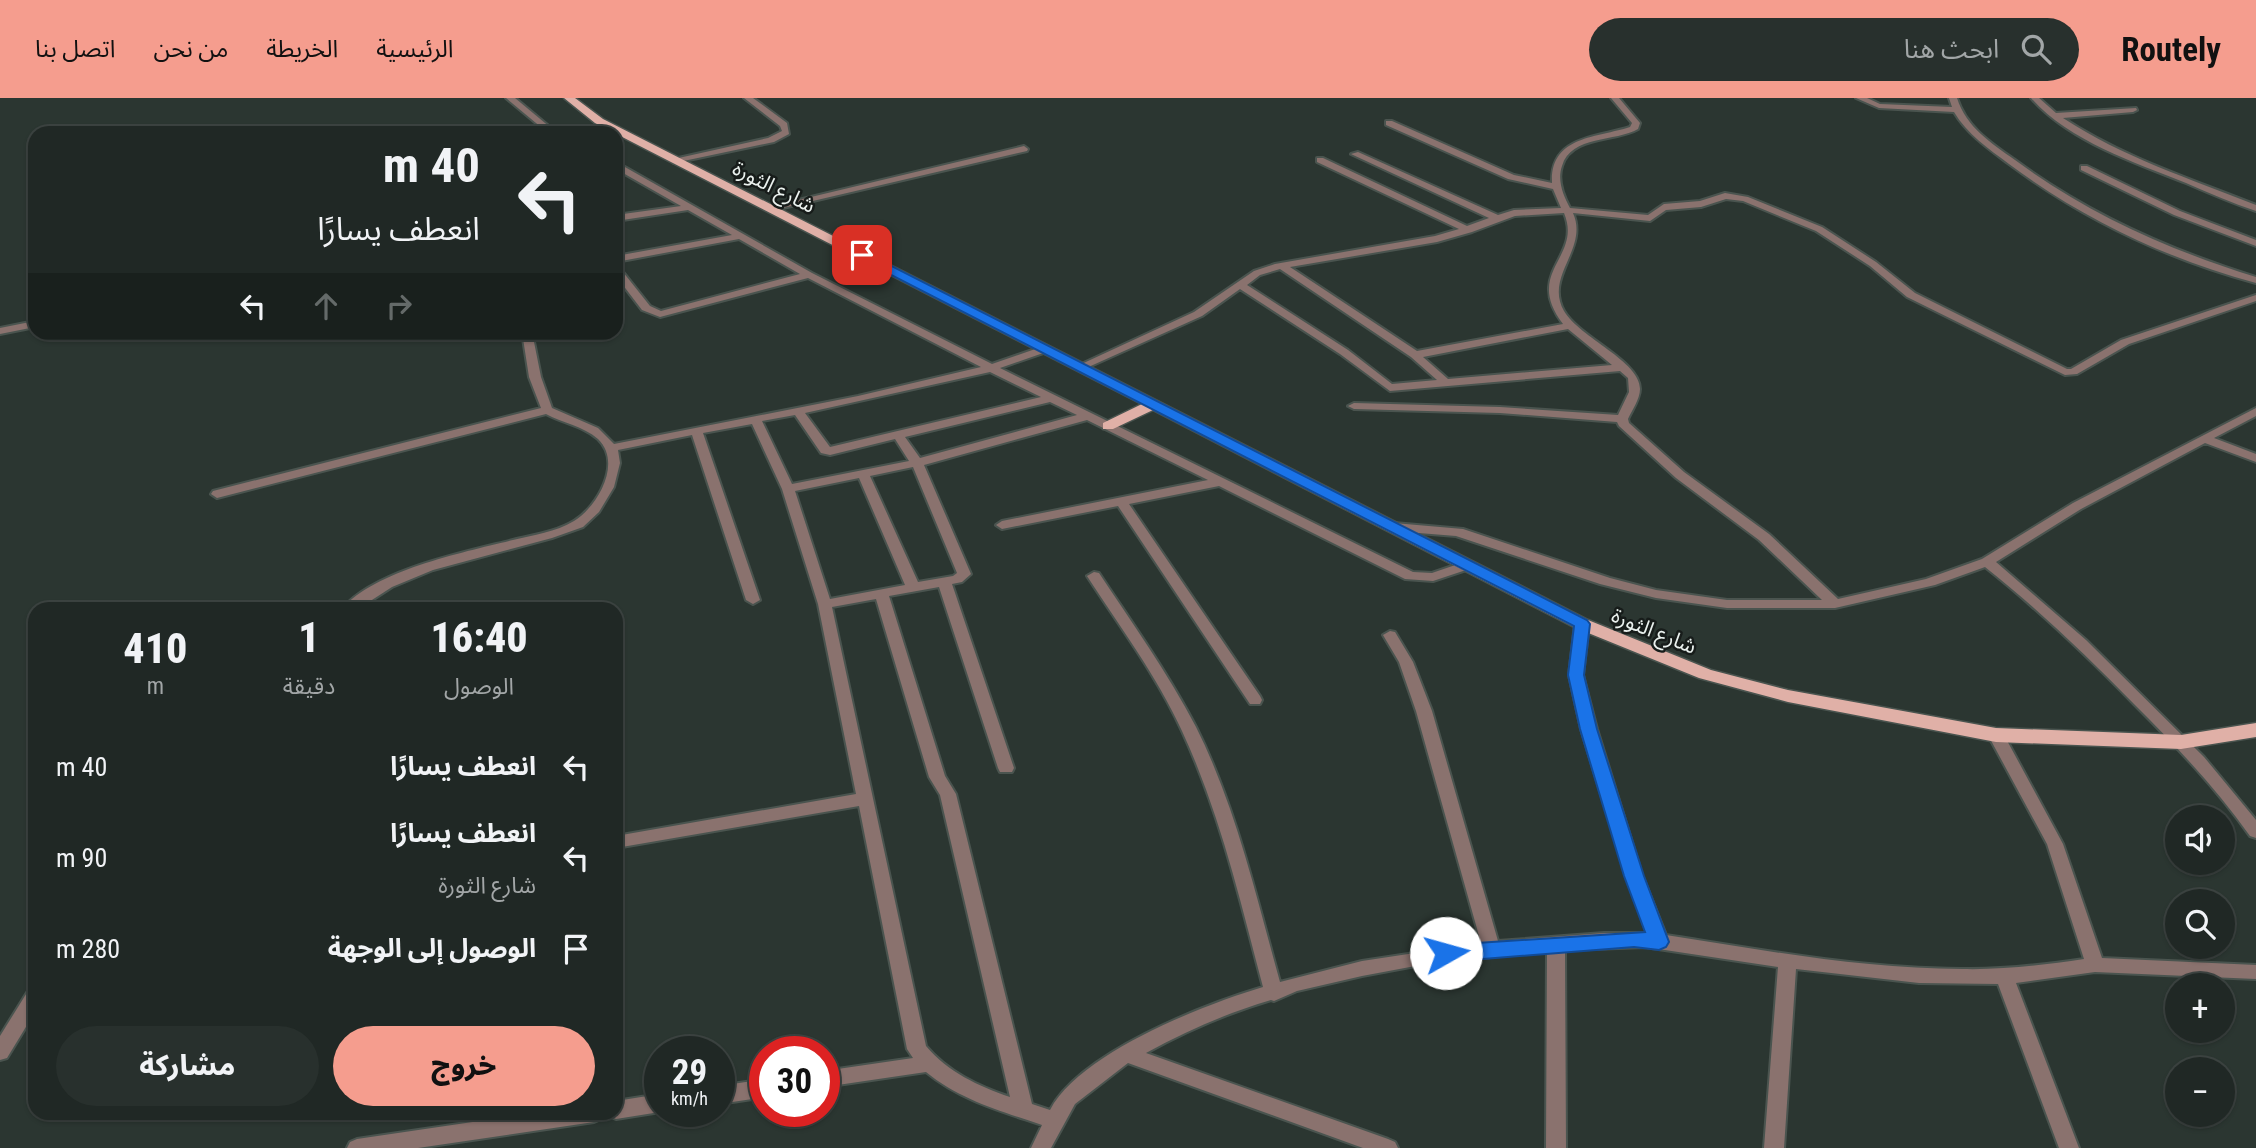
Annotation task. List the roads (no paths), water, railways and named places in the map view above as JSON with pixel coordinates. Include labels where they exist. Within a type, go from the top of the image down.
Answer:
[{"type":"main road","name":"شارع الثورة","points":[[569,98],[609,126]]},
{"type":"main road","name":"شارع الثورة","points":[[623,133],[1582,624],[1705,674],[1788,696],[1996,735],[2181,742],[2256,730]]},
{"type":"main road","points":[[1108,426],[1154,404]]},
{"type":"street","points":[[510,98],[544,126]]},
{"type":"street","points":[[677,161],[771,140],[786,132],[784,125],[748,98]]},
{"type":"street","points":[[1615,98],[1636,123],[1634,129],[1577,145],[1561,153],[1556,165],[1557,187],[1573,225],[1572,240],[1552,287],[1556,304],[1570,326],[1624,367],[1633,377],[1635,392],[1622,419],[1623,424],[1680,475],[1764,537],[1835,604]]},
{"type":"street","points":[[1860,98],[1880,106],[1955,110]]},
{"type":"street","points":[[1953,98],[1955,110],[1969,128],[2030,177],[2083,212],[2181,257],[2256,280]]},
{"type":"street","points":[[2035,98],[2052,116],[2100,142],[2256,208]]},
{"type":"street","points":[[2052,116],[2133,110]]},
{"type":"street","points":[[1390,123],[1511,177],[1557,187]]},
{"type":"street","points":[[770,208],[1024,149]]},
{"type":"street","points":[[1355,154],[1496,218]]},
{"type":"street","points":[[1320,160],[1469,230]]},
{"type":"street","points":[[2084,168],[2177,213],[2256,243]]},
{"type":"street","points":[[623,169],[809,275],[1410,576],[1433,577],[1467,565]]},
{"type":"street","points":[[1080,367],[1198,314],[1258,273],[1282,266],[1437,239],[1469,230],[1496,218],[1527,211],[1567,210],[1650,218],[1664,207],[1700,204],[1734,196],[1819,229],[1864,257],[1911,295],[2065,372],[2073,372],[2125,342],[2256,298]]},
{"type":"street","points":[[623,217],[690,207]]},
{"type":"street","points":[[623,258],[740,236]]},
{"type":"street","points":[[1282,266],[1415,355],[1447,384]]},
{"type":"street","points":[[623,278],[646,308],[660,314],[809,275]]},
{"type":"street","points":[[1239,284],[1323,338],[1390,388],[1624,367]]},
{"type":"street","points":[[0,331],[28,325]]},
{"type":"street","points":[[1415,355],[1570,326]]},
{"type":"street","points":[[528,340],[535,377],[547,410]]},
{"type":"street","points":[[611,448],[756,420],[991,368],[1045,349]]},
{"type":"street","points":[[798,411],[828,451],[1051,398]]},
{"type":"street","points":[[1354,406],[1500,410],[1622,419]]},
{"type":"street","points":[[217,494],[547,410],[580,422],[606,440],[611,448],[613,469],[609,483],[594,512],[577,524],[397,579],[360,602]]},
{"type":"street","points":[[1394,527],[1458,532],[1605,581],[1656,594],[1727,604],[1835,604],[1930,582],[1987,562],[2077,506],[2256,411]]},
{"type":"street","points":[[788,489],[916,463],[1088,416]]},
{"type":"street","points":[[756,420],[788,489],[825,604],[917,1048],[927,1064],[959,1085],[1056,1121]]},
{"type":"street","points":[[696,432],[753,600]]},
{"type":"street","points":[[825,604],[944,581],[962,576],[965,571],[916,463],[898,435]]},
{"type":"street","points":[[2203,438],[2256,458]]},
{"type":"street","points":[[863,474],[913,587]]},
{"type":"street","points":[[1002,524],[1219,482]]},
{"type":"street","points":[[1121,501],[1255,700]]},
{"type":"street","points":[[1987,562],[2040,603],[2181,742],[2235,801],[2256,832]]},
{"type":"street","points":[[1094,576],[1188,727],[1209,774],[1226,823],[1274,993]]},
{"type":"street","points":[[944,581],[1006,768]]},
{"type":"street","points":[[881,593],[937,777],[948,794],[1023,1109]]},
{"type":"street","points":[[1582,624],[1576,675],[1634,876],[1659,942]]},
{"type":"street","points":[[1390,635],[1406,662],[1424,710],[1491,948]]},
{"type":"street","points":[[1996,735],[2055,844],[2095,965]]},
{"type":"street","points":[[623,841],[864,799]]},
{"type":"street","points":[[1041,1148],[1070,1095],[1125,1054],[1204,1014],[1400,959],[1491,948],[1634,939],[1911,973],[2004,976],[2095,965],[2256,972]]},
{"type":"street","points":[[1556,944],[1556,1148]]},
{"type":"street","points":[[1774,1148],[1788,960]]},
{"type":"street","points":[[2004,976],[2069,1148]]},
{"type":"street","points":[[0,1052],[28,1007]]},
{"type":"street","points":[[1125,1054],[1388,1148]]},
{"type":"street","points":[[840,1077],[927,1064]]},
{"type":"street","points":[[623,1109],[644,1106]]},
{"type":"street","points":[[357,1148],[547,1120]]}]
